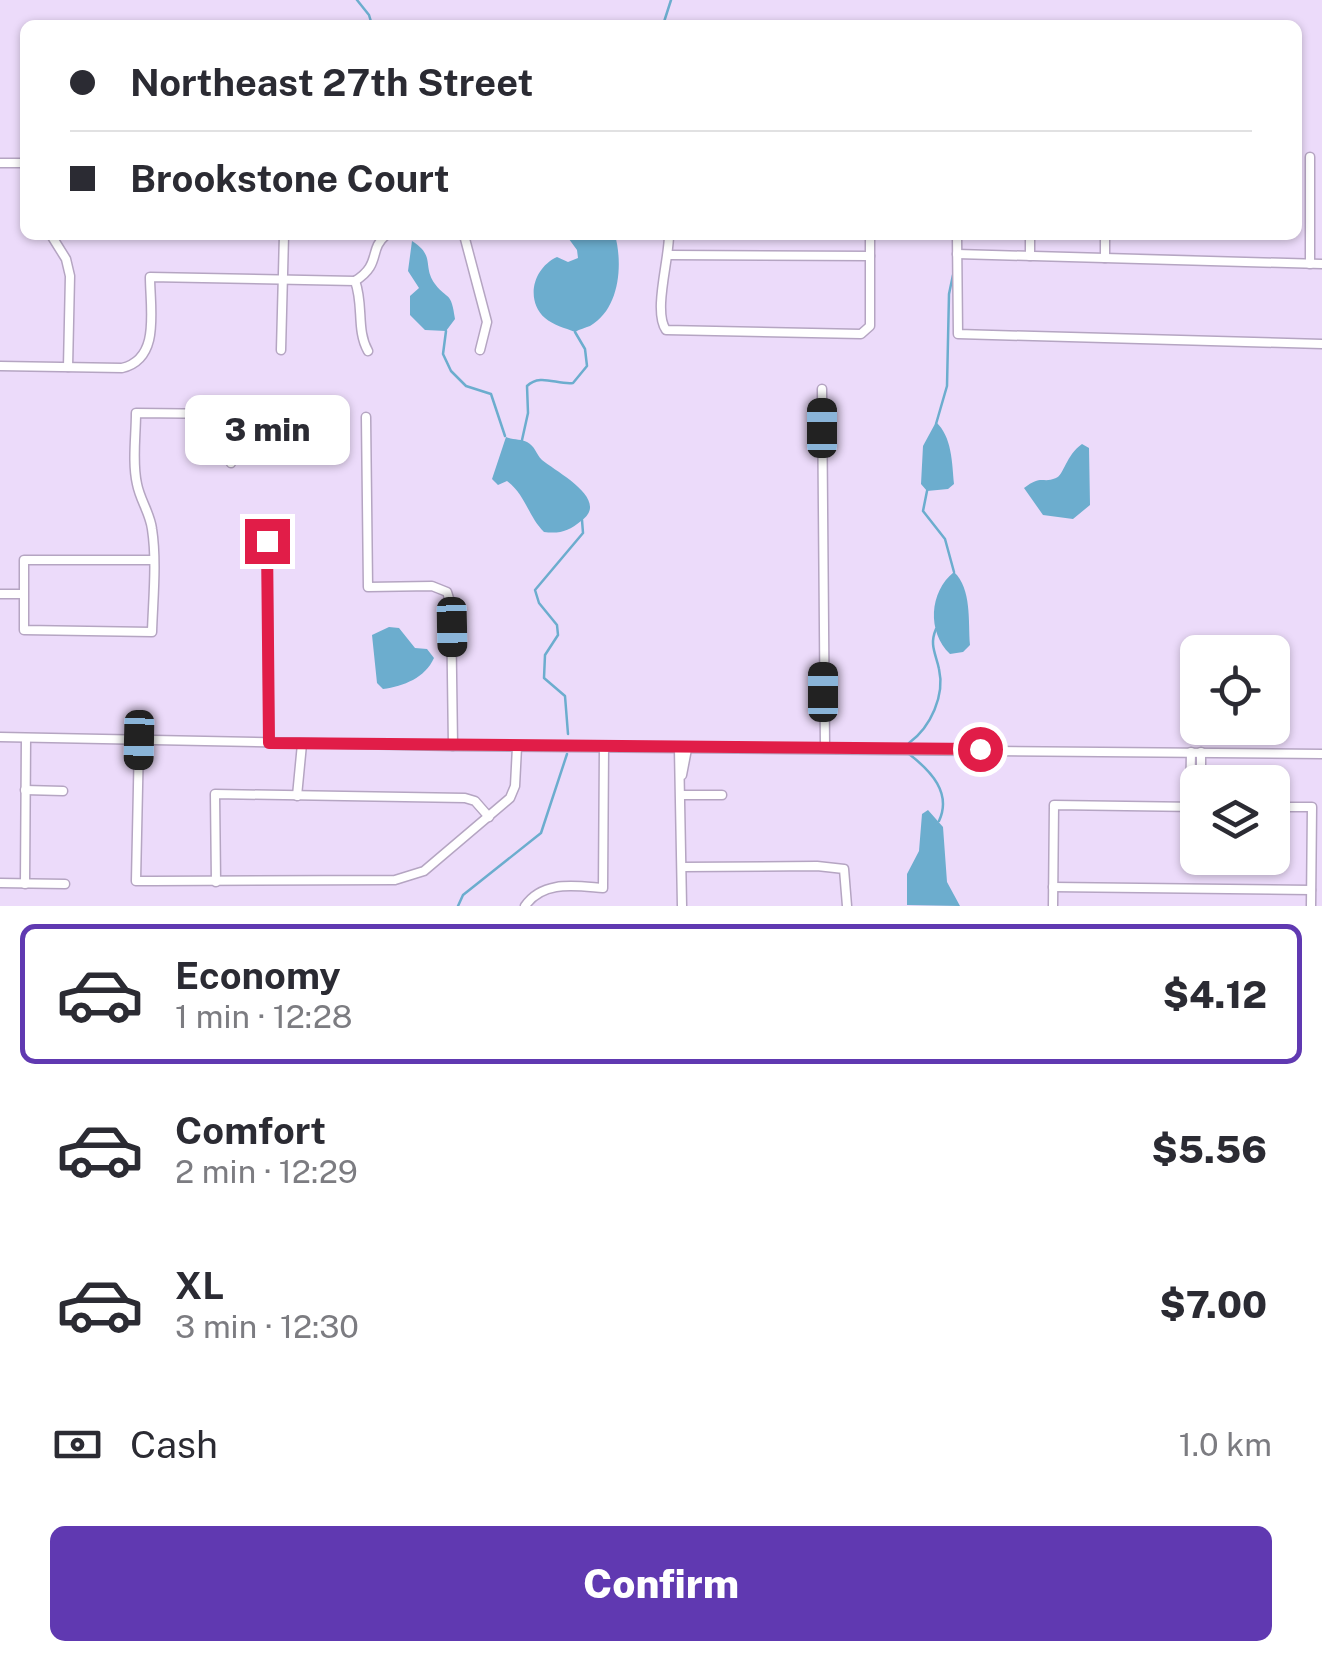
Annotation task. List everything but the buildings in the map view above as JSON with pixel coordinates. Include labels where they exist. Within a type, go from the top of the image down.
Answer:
[{"type":"street","points":[[1310,157],[1310,264]]},
{"type":"street","points":[[55,240],[70,276],[68,367]]},
{"type":"street","points":[[282,350],[284,240]]},
{"type":"street","points":[[0,366],[122,368],[142,359],[149,344],[150,278],[355,282],[373,268],[381,240]]},
{"type":"street","points":[[465,240],[487,322],[480,350]]},
{"type":"street","points":[[669,240],[660,317],[666,330],[860,334],[870,326],[870,240]]},
{"type":"street","points":[[957,240],[958,334],[1322,344]]},
{"type":"street","points":[[1030,240],[1030,256]]},
{"type":"street","points":[[1105,240],[1105,258]]},
{"type":"street","points":[[957,254],[1322,264]]},
{"type":"street","points":[[670,255],[870,256]]},
{"type":"street","points":[[355,282],[362,309],[360,338],[368,351]]},
{"type":"street","points":[[822,389],[825,747]]},
{"type":"street","points":[[154,560],[24,560],[24,630],[152,632],[154,560],[150,519],[136,478],[136,413],[232,414],[231,463]]},
{"type":"street","points":[[366,417],[368,587],[432,586],[447,592],[451,605],[453,746]]},
{"type":"street","points":[[267,541],[269,743]]},
{"type":"street","points":[[0,594],[23,594]]},
{"type":"street","points":[[0,737],[683,749],[825,747],[1322,754]]},
{"type":"street","points":[[25,884],[26,738]]},
{"type":"street","points":[[139,740],[136,881],[400,880],[416,876],[514,792],[517,746]]},
{"type":"street","points":[[298,744],[298,796]]},
{"type":"street","points":[[525,906],[532,896],[552,887],[603,888],[604,747]]},
{"type":"street","points":[[682,906],[683,749]]},
{"type":"street","points":[[1191,752],[1192,765]]},
{"type":"street","points":[[1202,752],[1202,765]]},
{"type":"street","points":[[25,790],[63,791]]},
{"type":"street","points":[[216,882],[214,794],[465,798],[478,804],[489,817]]},
{"type":"street","points":[[682,795],[722,795]]},
{"type":"street","points":[[1053,906],[1054,805],[1180,806]]},
{"type":"street","points":[[1290,807],[1312,808],[1311,906]]},
{"type":"street","points":[[682,867],[844,869],[847,906]]},
{"type":"street","points":[[0,884],[64,884]]},
{"type":"street","points":[[1053,887],[1311,890]]},
{"type":"water","points":[[570,240],[616,240],[619,272],[608,309],[590,326],[575,332],[545,318],[535,302],[534,285],[549,262],[557,257],[568,262],[578,258]]},
{"type":"water","points":[[412,241],[424,252],[431,278],[452,304],[455,319],[446,331],[425,330],[410,315],[410,296],[419,288],[408,271]]},
{"type":"water","points":[[936,422],[948,442],[954,484],[948,489],[927,491],[921,484],[923,446]]},
{"type":"water","points":[[506,437],[530,444],[542,460],[579,488],[590,504],[589,513],[581,521],[564,531],[544,532],[513,486],[507,481],[498,485],[492,479]]},
{"type":"water","points":[[1082,444],[1089,448],[1090,505],[1073,519],[1043,515],[1024,488],[1035,481],[1059,476]]},
{"type":"water","points":[[954,572],[966,596],[970,645],[963,652],[950,654],[937,635],[934,612],[940,590]]},
{"type":"water","points":[[389,627],[399,628],[415,648],[427,649],[434,658],[413,680],[383,689],[377,683],[372,635]]},
{"type":"water","points":[[928,810],[943,827],[947,882],[960,906],[907,905],[907,874],[919,851],[922,814]]},
{"type":"waterway","points":[[357,0],[370,20]]},
{"type":"waterway","points":[[665,20],[671,0]]},
{"type":"waterway","points":[[936,424],[947,386],[953,275]]},
{"type":"waterway","points":[[446,331],[443,354],[451,371],[466,386],[491,394],[505,436]]},
{"type":"waterway","points":[[522,440],[528,413],[527,386],[543,380],[573,383],[587,366],[585,349],[575,332]]},
{"type":"waterway","points":[[927,491],[923,511],[945,539],[954,572]]},
{"type":"waterway","points":[[568,734],[565,696],[544,678],[545,655],[558,635],[557,625],[539,603],[535,590],[583,533],[582,520]]},
{"type":"waterway","points":[[909,743],[924,728],[938,700],[940,679],[933,645],[936,629]]},
{"type":"waterway","points":[[458,906],[463,895],[541,833],[567,754]]},
{"type":"waterway","points":[[909,754],[937,783],[943,801],[939,821]]},
{"type":"route","points":[[267,541],[269,743],[980,749]]}]
